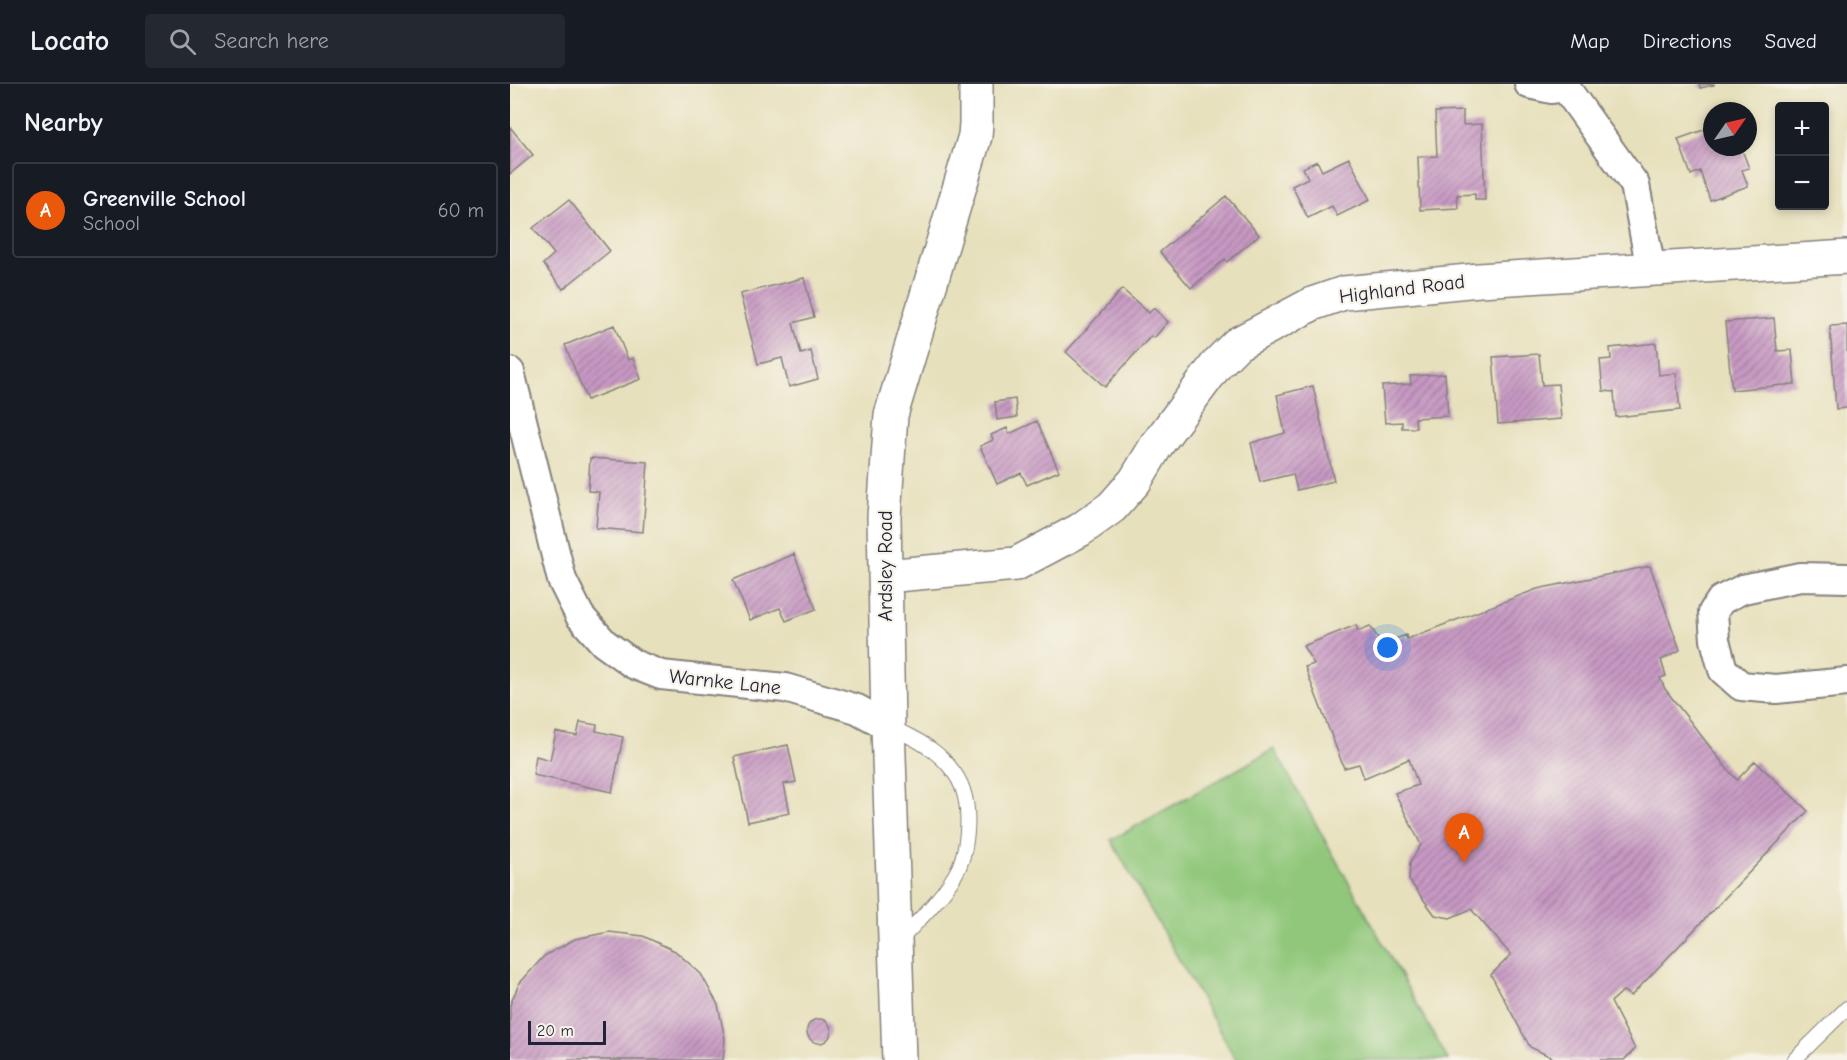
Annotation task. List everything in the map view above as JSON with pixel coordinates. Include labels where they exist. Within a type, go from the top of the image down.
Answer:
[{"type":"street","name":"Ardsley Road","points":[[899,1060],[884,517],[891,415],[975,136],[976,84]]},
{"type":"street","points":[[1529,84],[1552,89],[1565,86],[1635,185],[1651,270]]},
{"type":"street","name":"Highland Road","points":[[885,576],[1016,564],[1080,530],[1112,507],[1135,481],[1156,446],[1217,364],[1237,344],[1312,304],[1344,293],[1479,280],[1847,257]]},
{"type":"street","name":"Warnke Lane","points":[[510,372],[562,580],[580,616],[604,643],[633,664],[661,675],[785,688],[857,709],[888,726]]},
{"type":"street","points":[[1847,578],[1800,578],[1743,589],[1720,600],[1713,612],[1715,640],[1723,670],[1741,686],[1776,689],[1847,682]]},
{"type":"lane","points":[[888,726],[930,748],[952,770],[963,790],[967,817],[965,852],[956,874],[935,904],[896,945]]},
{"type":"lane","points":[[1794,1060],[1847,1008]]},
{"type":"green space","points":[[1274,749],[1448,1060],[1236,1060],[1111,840]]},
{"type":"building","points":[[1699,84],[1714,84],[1714,85],[1700,88]]},
{"type":"building","points":[[1463,111],[1463,125],[1482,124],[1485,200],[1475,200],[1475,194],[1457,195],[1458,208],[1420,210],[1418,157],[1437,156],[1435,112]]},
{"type":"building","points":[[510,127],[533,155],[510,174]]},
{"type":"building","points":[[1703,130],[1703,156],[1744,156],[1749,168],[1742,170],[1748,186],[1710,200],[1700,171],[1691,175],[1678,139]]},
{"type":"building","points":[[1349,158],[1370,200],[1337,216],[1332,206],[1308,218],[1292,186],[1308,178],[1303,168],[1317,161],[1322,171]]},
{"type":"building","points":[[1226,196],[1259,235],[1227,262],[1225,259],[1191,288],[1160,252]]},
{"type":"building","points":[[569,200],[610,251],[563,289],[543,264],[554,254],[533,228]]},
{"type":"building","points":[[804,278],[814,317],[793,323],[801,354],[811,351],[818,379],[789,387],[782,358],[758,364],[740,294]]},
{"type":"building","points":[[1122,289],[1149,313],[1154,308],[1168,322],[1154,338],[1151,336],[1105,387],[1066,352]]},
{"type":"building","points":[[1774,318],[1777,351],[1792,350],[1795,384],[1732,390],[1725,322]]},
{"type":"building","points":[[614,325],[628,360],[633,358],[641,379],[587,400],[565,345]]},
{"type":"building","points":[[1847,325],[1847,408],[1836,409],[1830,326]]},
{"type":"building","points":[[1656,343],[1659,375],[1676,373],[1680,410],[1616,417],[1614,392],[1603,391],[1600,360],[1611,359],[1610,348]]},
{"type":"building","points":[[1539,354],[1542,385],[1558,384],[1561,419],[1498,424],[1493,357]]},
{"type":"building","points":[[1445,374],[1448,416],[1415,418],[1416,428],[1402,428],[1402,422],[1385,423],[1382,386],[1411,384],[1410,376]]},
{"type":"building","points":[[1313,386],[1334,481],[1297,490],[1293,474],[1260,482],[1251,443],[1285,433],[1277,395]]},
{"type":"building","points":[[1015,399],[1017,417],[997,420],[995,402]]},
{"type":"building","points":[[1037,421],[1059,471],[1027,485],[1021,473],[997,484],[980,446],[993,440],[991,435],[1007,428],[1009,434]]},
{"type":"building","points":[[590,458],[648,462],[643,532],[596,528],[599,492],[588,491]]},
{"type":"building","points":[[794,554],[816,609],[786,621],[780,608],[750,620],[733,580]]},
{"type":"building","points":[[1650,566],[1680,650],[1661,660],[1666,676],[1660,678],[1665,689],[1737,780],[1755,761],[1808,811],[1631,996],[1623,991],[1611,1002],[1635,1049],[1624,1060],[1557,1060],[1530,1047],[1491,975],[1511,955],[1471,909],[1450,918],[1435,915],[1409,880],[1410,862],[1421,845],[1395,793],[1418,785],[1409,759],[1364,778],[1359,764],[1344,768],[1305,667],[1314,664],[1303,646],[1356,625],[1358,631],[1370,626],[1382,644],[1406,635],[1407,639],[1537,589]]},
{"type":"building","points":[[580,722],[597,725],[596,731],[623,737],[612,792],[533,775],[536,756],[550,760],[556,732],[577,736]]},
{"type":"building","points":[[788,745],[796,782],[784,784],[790,813],[748,822],[734,757]]},
{"type":"building","points":[[609,932],[643,936],[675,951],[701,974],[718,1005],[725,1039],[723,1060],[510,1060],[510,1005],[519,984],[544,956],[575,939]]},
{"type":"building","points":[[819,1019],[828,1022],[831,1031],[828,1040],[819,1043],[810,1040],[807,1031],[810,1022]]},
{"type":"place","name":"Greenville School","points":[[1464,863]]}]
